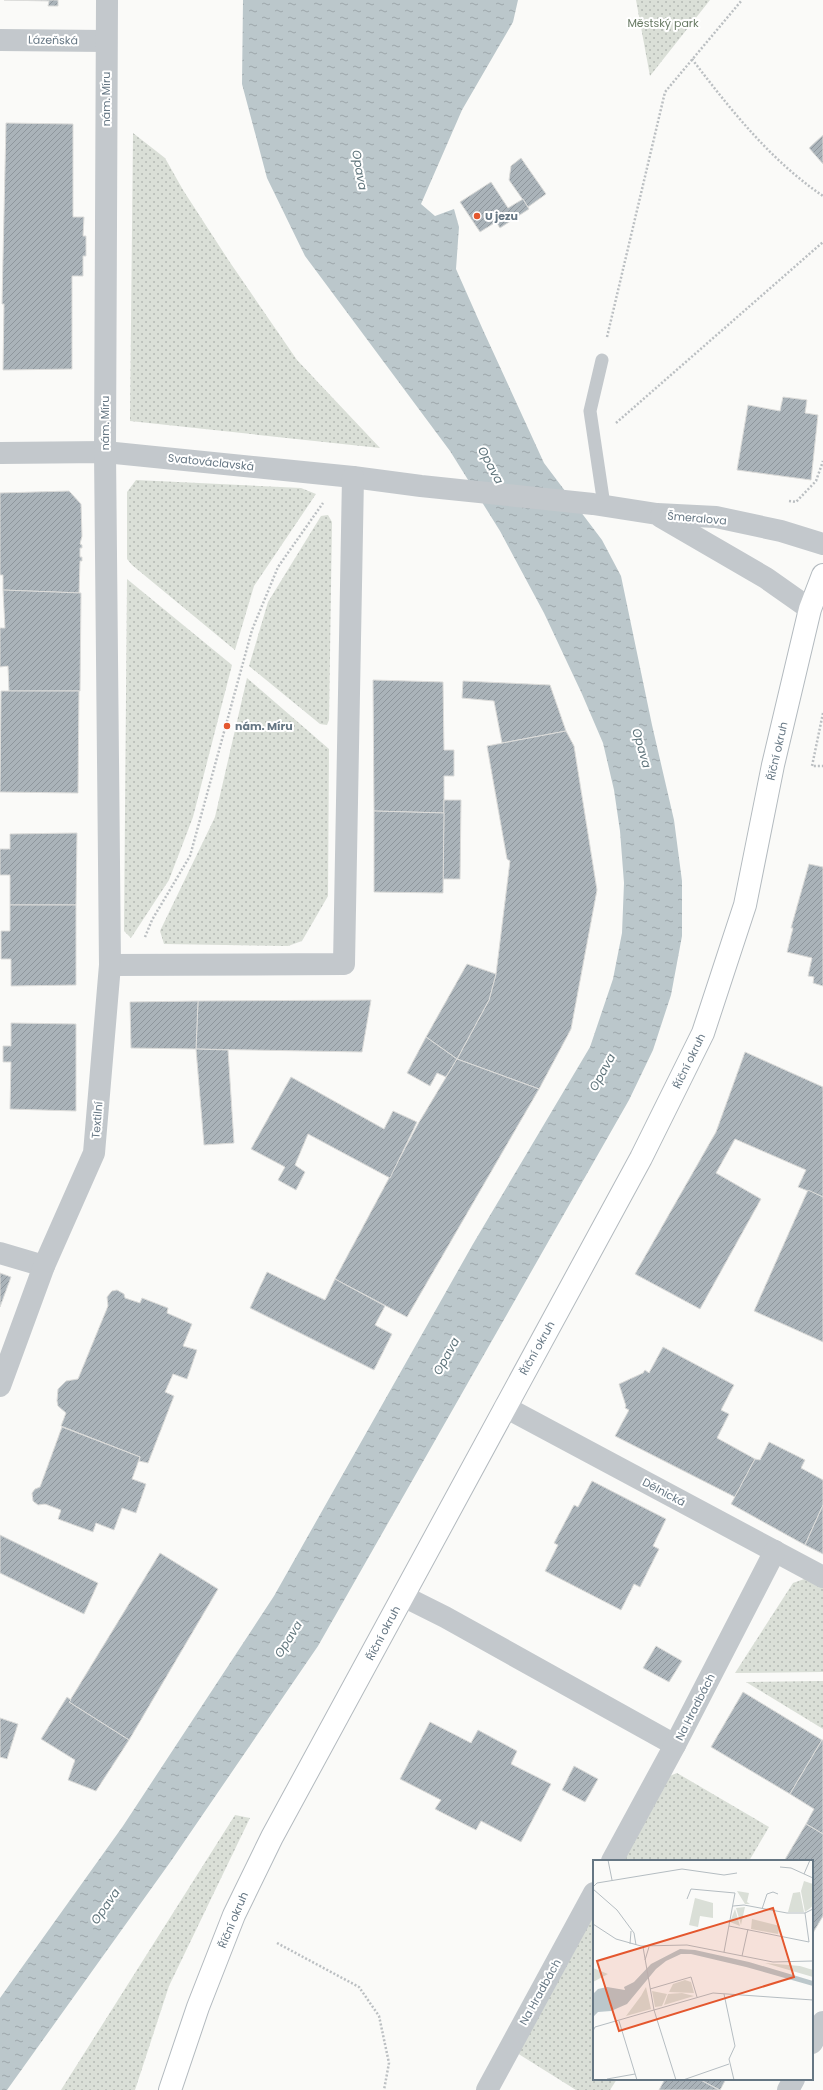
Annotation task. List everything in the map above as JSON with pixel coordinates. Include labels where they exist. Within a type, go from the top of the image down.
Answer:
[{"type":"main road","name":"Říční okruh","points":[[170,2090],[234,1915],[272,1837],[641,1158],[703,1033],[745,905],[773,765],[810,609],[823,575]]},
{"type":"street","name":"nám. Míru","points":[[108,0],[106,41],[105,452],[110,965]]},
{"type":"street","name":"Lázeňská","points":[[0,40],[106,41]]},
{"type":"street","name":"Svatováclavská","points":[[0,453],[105,452],[353,477],[421,486]]},
{"type":"street","points":[[110,965],[344,964],[353,477]]},
{"type":"street","name":"Šmeralova","points":[[421,486],[599,505],[657,514],[716,517],[781,531],[823,544]]},
{"type":"street","points":[[657,514],[766,578],[810,609]]},
{"type":"street","name":"Textilní","points":[[0,1386],[44,1266],[94,1153],[110,965]]},
{"type":"street","points":[[0,1252],[44,1266]]},
{"type":"street","name":"Dělnická","points":[[505,1407],[823,1577]]},
{"type":"street","name":"Na Hradbách","points":[[613,1860],[675,1745],[766,1546]]},
{"type":"street","points":[[403,1596],[452,1621],[675,1745]]},
{"type":"street","name":"Na Hradbách","points":[[487,2090],[593,1895]]},
{"type":"street","points":[[813,2041],[823,2022]]},
{"type":"street","points":[[788,2090],[793,2080]]},
{"type":"lane","points":[[599,505],[590,411],[602,360]]},
{"type":"path","points":[[602,360],[665,92],[742,0]]},
{"type":"path","points":[[692,59],[724,101],[761,142],[807,185],[823,196]]},
{"type":"path","points":[[594,442],[823,242]]},
{"type":"path","points":[[134,965],[152,920],[190,856],[252,630],[278,567],[327,497],[353,477]]},
{"type":"path","points":[[823,713],[812,766],[823,766]]},
{"type":"path","points":[[277,1943],[359,1987],[379,2016],[389,2063],[384,2090]]},
{"type":"green space","name":"Městský park","points":[[636,0],[710,0],[650,76]]},
{"type":"green space","points":[[133,133],[165,158],[183,190],[229,261],[297,360],[380,448],[130,421]]},
{"type":"green space","points":[[136,480],[301,488],[316,494],[254,586],[235,650],[132,565],[127,559],[127,492]]},
{"type":"green space","points":[[328,515],[332,522],[329,720],[327,725],[320,724],[249,666],[268,602],[321,516]]},
{"type":"green space","points":[[127,579],[232,665],[193,817],[169,880],[131,938],[124,931]]},
{"type":"green space","points":[[247,678],[329,749],[328,896],[302,941],[288,946],[164,944],[160,931],[215,817]]},
{"type":"green space","points":[[807,1578],[823,1587],[823,1672],[735,1673],[793,1583]]},
{"type":"green space","points":[[823,1681],[823,1729],[746,1682]]},
{"type":"green space","points":[[677,1773],[769,1827],[750,1860],[624,1860],[667,1777]]},
{"type":"green space","points":[[235,1815],[250,1818],[169,1986],[135,2090],[61,2090]]},
{"type":"green space","points":[[593,1916],[593,2080],[616,2080],[610,2090],[576,2090],[517,2053]]},
{"type":"water","name":"Opava","points":[[243,0],[518,0],[513,22],[462,110],[421,204],[435,216],[454,209],[459,227],[456,269],[483,330],[544,463],[602,540],[621,576],[652,725],[674,820],[682,881],[682,936],[671,995],[653,1050],[629,1100],[318,1646],[171,1861],[7,2090],[0,2090],[0,1998],[123,1826],[274,1596],[473,1244],[590,1047],[613,979],[622,933],[624,883],[620,831],[614,790],[603,743],[544,613],[500,531],[450,451],[305,256],[267,178],[242,84]]},
{"type":"building","points":[[4,0],[58,0],[58,6],[48,6],[49,1]]},
{"type":"building","points":[[6,123],[73,124],[73,217],[84,217],[83,236],[86,236],[86,256],[83,256],[83,276],[72,276],[72,369],[3,370],[4,304],[2,304]]},
{"type":"building","points":[[823,135],[823,164],[809,148]]},
{"type":"building","points":[[521,158],[546,194],[528,207],[509,180],[511,166]]},
{"type":"building","points":[[491,182],[508,208],[523,199],[529,209],[500,228],[496,222],[480,232],[460,202]]},
{"type":"building","points":[[783,397],[807,400],[805,413],[818,415],[811,480],[737,470],[748,405],[780,411]]},
{"type":"building","points":[[69,491],[81,504],[82,536],[80,544],[82,545],[82,548],[80,548],[80,557],[82,557],[82,561],[80,561],[79,593],[3,590],[3,575],[0,575],[0,493]]},
{"type":"building","points":[[3,590],[81,593],[80,691],[9,691],[8,666],[0,667],[0,628],[5,628]]},
{"type":"building","points":[[373,680],[443,682],[444,750],[454,750],[454,776],[444,776],[444,813],[374,811]]},
{"type":"building","points":[[463,681],[550,685],[566,731],[502,743],[494,701],[462,698]]},
{"type":"building","points":[[1,691],[79,691],[78,793],[0,792]]},
{"type":"building","points":[[566,731],[574,746],[597,890],[571,1029],[539,1089],[457,1059],[489,1000],[496,974],[510,861],[507,859],[487,746]]},
{"type":"building","points":[[444,800],[461,800],[460,879],[443,879]]},
{"type":"building","points":[[374,811],[444,813],[443,893],[374,892]]},
{"type":"building","points":[[77,833],[76,905],[10,905],[10,875],[0,875],[0,849],[10,849],[10,834]]},
{"type":"building","points":[[809,864],[823,867],[823,986],[813,983],[814,977],[808,976],[812,958],[787,952],[793,928],[791,928]]},
{"type":"building","points":[[10,905],[76,905],[76,985],[11,986],[11,959],[1,959],[1,931],[10,931]]},
{"type":"building","points":[[467,964],[496,974],[489,1000],[457,1059],[426,1037]]},
{"type":"building","points":[[371,1000],[362,1052],[196,1049],[198,1001]]},
{"type":"building","points":[[198,1001],[196,1049],[131,1048],[130,1002]]},
{"type":"building","points":[[11,1023],[76,1024],[76,1111],[10,1109],[11,1062],[3,1062],[3,1046],[11,1046]]},
{"type":"building","points":[[426,1037],[457,1059],[446,1077],[437,1073],[430,1086],[407,1073]]},
{"type":"building","points":[[196,1049],[228,1050],[234,1143],[204,1145]]},
{"type":"building","points":[[745,1052],[823,1087],[823,1197],[798,1187],[806,1170],[735,1139],[716,1173],[761,1199],[700,1309],[635,1274],[716,1132]]},
{"type":"building","points":[[457,1059],[539,1089],[407,1317],[335,1279],[418,1124]]},
{"type":"building","points":[[291,1077],[384,1129],[393,1111],[417,1122],[390,1178],[308,1134],[295,1165],[305,1172],[296,1190],[278,1180],[285,1167],[251,1149]]},
{"type":"building","points":[[808,1190],[823,1197],[823,1342],[754,1311]]},
{"type":"building","points":[[267,1272],[325,1300],[335,1279],[385,1306],[375,1325],[392,1334],[374,1370],[250,1308]]},
{"type":"building","points":[[0,1273],[11,1277],[0,1307]]},
{"type":"building","points":[[117,1290],[124,1294],[125,1298],[140,1303],[142,1298],[168,1308],[167,1313],[192,1324],[183,1346],[197,1350],[187,1379],[173,1374],[165,1392],[174,1396],[148,1463],[139,1461],[140,1457],[61,1426],[66,1413],[58,1406],[58,1389],[66,1381],[78,1379],[108,1306],[107,1297],[112,1291]]},
{"type":"building","points":[[663,1347],[734,1385],[721,1410],[729,1414],[717,1438],[755,1459],[735,1497],[615,1436],[629,1410],[625,1408],[626,1406],[619,1384],[643,1373],[645,1370],[649,1373]]},
{"type":"building","points":[[62,1427],[140,1457],[132,1479],[146,1484],[136,1513],[122,1508],[114,1530],[96,1523],[93,1532],[58,1519],[61,1510],[45,1504],[38,1505],[33,1501],[32,1493],[35,1489],[40,1487]]},
{"type":"building","points":[[769,1442],[805,1460],[801,1468],[823,1480],[823,1505],[805,1545],[731,1504],[755,1459],[760,1460]]},
{"type":"building","points":[[592,1481],[666,1519],[653,1546],[659,1549],[640,1587],[634,1584],[621,1610],[545,1571],[558,1545],[554,1543],[574,1505],[578,1507]]},
{"type":"building","points":[[823,1505],[823,1554],[805,1545]]},
{"type":"building","points":[[0,1535],[98,1583],[84,1614],[0,1573]]},
{"type":"building","points":[[160,1553],[218,1589],[129,1740],[69,1702]]},
{"type":"building","points":[[656,1646],[682,1661],[669,1682],[643,1668]]},
{"type":"building","points":[[743,1692],[822,1740],[790,1794],[711,1747]]},
{"type":"building","points":[[67,1697],[71,1700],[69,1702],[129,1740],[96,1791],[68,1780],[75,1760],[41,1739]]},
{"type":"building","points":[[0,1718],[18,1724],[7,1759],[0,1757]]},
{"type":"building","points":[[430,1722],[471,1743],[478,1730],[517,1751],[511,1764],[551,1784],[521,1842],[481,1821],[476,1830],[435,1809],[441,1800],[400,1779]]},
{"type":"building","points":[[822,1740],[823,1834],[806,1824],[814,1809],[790,1794]]},
{"type":"building","points":[[574,1766],[598,1779],[585,1802],[562,1790]]},
{"type":"building","points":[[806,1824],[823,1834],[823,1916],[813,1933],[813,1860],[785,1860]]},
{"type":"building","points":[[664,2080],[701,2080],[719,2090],[659,2090]]},
{"type":"building","points":[[701,2080],[725,2080],[720,2090]]},
{"type":"place","name":"U jezu","points":[[477,216]]},
{"type":"place","name":"nám. Míru","points":[[227,726]]}]
